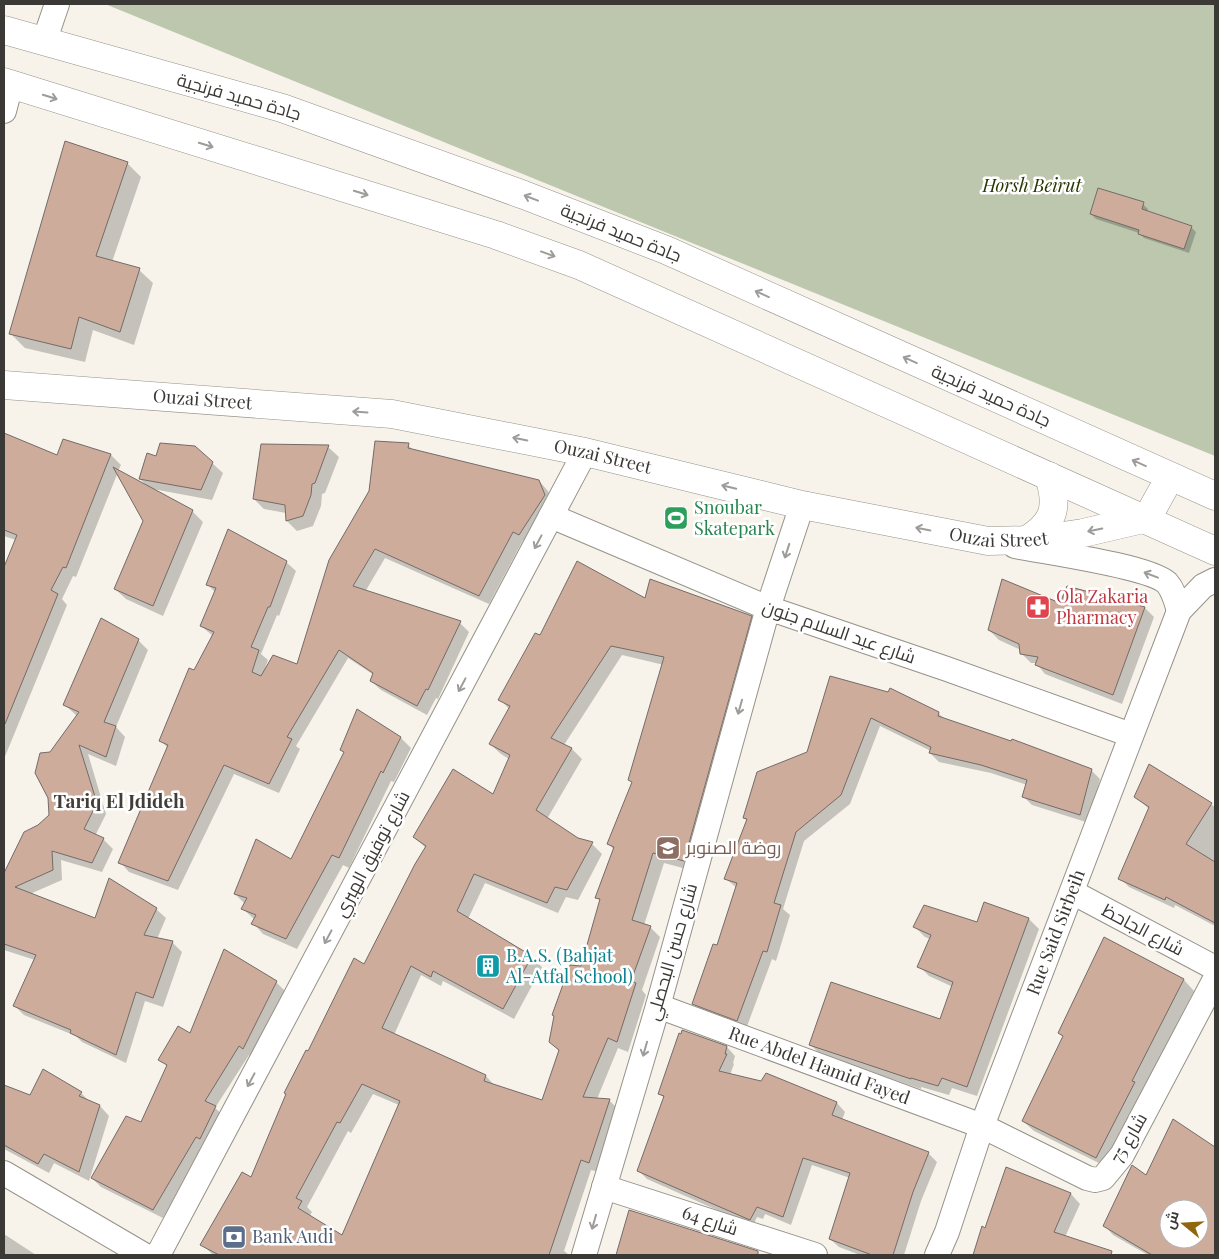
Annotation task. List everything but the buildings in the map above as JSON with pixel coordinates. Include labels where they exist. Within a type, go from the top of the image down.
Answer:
[{"type":"main road","name":"جادة حميد فرنجية","points":[[4,30],[282,108],[524,195],[666,250],[1215,496]]},
{"type":"main road","points":[[8,83],[496,235],[579,265],[1215,550]]},
{"type":"main road","name":"Ouzai Street","points":[[4,385],[392,414],[585,452],[802,505],[988,541],[1024,541],[1083,533],[1143,519]]},
{"type":"main road","points":[[1024,541],[1040,532],[1053,510],[1053,489],[1049,476]]},
{"type":"main road","points":[[1143,519],[1150,513],[1170,476]]},
{"type":"street","points":[[44,42],[57,4]]},
{"type":"street","points":[[4,111],[8,83]]},
{"type":"street","name":"شارع توفيق الهبري","points":[[158,1255],[585,452]]},
{"type":"street","name":"شارع حسن البحصلي","points":[[584,1255],[658,1006],[768,608],[802,505]]},
{"type":"street","name":"شارع عبد السلام جنون","points":[[552,516],[768,608],[1132,735]]},
{"type":"street","points":[[988,541],[1096,561],[1154,576],[1165,582],[1170,588],[1174,594],[1179,611],[1203,586],[1215,580]]},
{"type":"street","name":"Rue Said Sirbeih","points":[[937,1255],[947,1232],[982,1126],[1179,611]]},
{"type":"street","name":"شارع الجاحظ","points":[[1072,892],[1215,968]]},
{"type":"street","name":"شارع 75","points":[[982,1126],[1074,1172],[1095,1180],[1103,1178],[1122,1155],[1215,979]]},
{"type":"street","name":"Rue Abdel Hamid Fayed","points":[[658,1006],[982,1126]]},
{"type":"street","points":[[4,1173],[144,1255]]},
{"type":"street","name":"شارع 64","points":[[604,1187],[815,1255]]},
{"type":"green space","name":"Horsh Beirut","points":[[105,4],[1215,4],[1215,456]]},
{"type":"place","name":"Snoubar Skatepark","points":[[676,518]]},
{"type":"place","name":"Ola Zakaria Pharmacy","points":[[1038,607]]},
{"type":"place","name":"روضة الصنوبر","points":[[668,848]]},
{"type":"place","name":"B.A.S. (Bahjat Al-Atfal School)","points":[[488,966]]},
{"type":"place","name":"Bank Audi","points":[[234,1237]]},
{"type":"district","name":"Tariq El Jdideh","points":[[119,801]]}]
